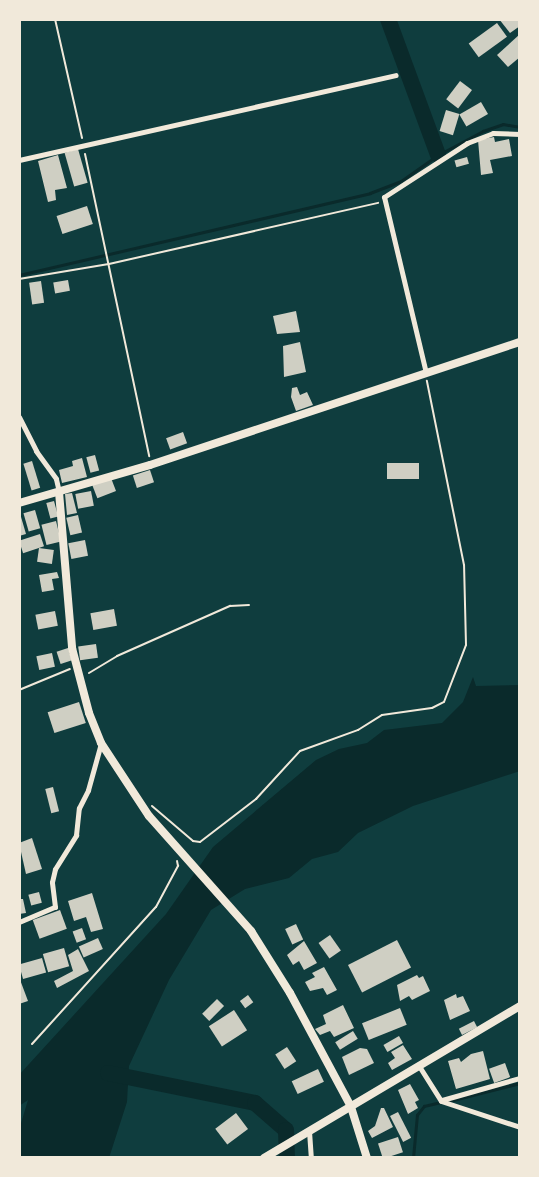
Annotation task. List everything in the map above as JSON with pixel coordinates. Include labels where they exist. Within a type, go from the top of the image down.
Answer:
[{"type":"main road","points":[[19,503],[150,465],[520,342]]},
{"type":"main road","points":[[59,492],[68,609],[76,668],[101,743],[141,803],[251,930],[290,993],[351,1107],[367,1158]]},
{"type":"main road","points":[[264,1158],[276,1148],[351,1107],[520,1006]]},
{"type":"street","points":[[19,160],[396,75]]},
{"type":"street","points":[[426,373],[410,294],[383,202],[384,197],[467,143],[493,133],[520,134]]},
{"type":"street","points":[[19,417],[36,451],[56,478],[59,492]]},
{"type":"street","points":[[19,922],[55,907],[52,882],[55,869],[76,835],[79,808],[88,790],[101,743]]},
{"type":"street","points":[[419,1066],[441,1101],[520,1127]]},
{"type":"street","points":[[441,1101],[520,1078]]},
{"type":"street","points":[[310,1130],[311,1158]]},
{"type":"street","points":[[276,1148],[280,1158]]},
{"type":"path","points":[[19,279],[109,264],[383,202]]},
{"type":"path","points":[[109,264],[150,465]]},
{"type":"path","points":[[141,803],[155,806],[193,841],[200,842],[256,799],[300,751],[358,730],[382,715],[432,708],[444,702],[467,645],[464,565],[426,373]]},
{"type":"path","points":[[79,678],[117,656],[230,606],[249,605]]},
{"type":"path","points":[[19,690],[60,670],[76,668]]},
{"type":"path","points":[[32,1044],[156,907],[177,861]]},
{"type":"water","points":[[473,677],[476,686],[520,685],[520,771],[413,806],[358,833],[338,852],[312,859],[289,878],[245,889],[211,910],[169,980],[129,1066],[127,1102],[109,1158],[19,1158],[19,1130],[28,1100],[19,1106],[19,1075],[166,914],[213,847],[316,760],[339,749],[367,743],[384,730],[442,723],[463,702]]},
{"type":"building","points":[[499,19],[520,19],[520,26],[510,33]]},
{"type":"building","points":[[497,23],[507,37],[479,57],[469,44]]},
{"type":"building","points":[[520,34],[520,57],[508,67],[497,55]]},
{"type":"building","points":[[460,81],[472,90],[458,108],[446,99]]},
{"type":"building","points":[[481,102],[488,114],[466,127],[459,114]]},
{"type":"building","points":[[446,110],[459,114],[453,135],[440,131]]},
{"type":"building","points":[[494,137],[495,142],[509,139],[512,156],[490,160],[493,173],[481,175],[478,140]]},
{"type":"building","points":[[78,149],[88,183],[74,187],[65,153]]},
{"type":"building","points":[[58,155],[67,188],[55,190],[56,200],[48,202],[38,161]]},
{"type":"building","points":[[467,157],[469,164],[456,167],[455,161]]},
{"type":"building","points":[[87,206],[93,224],[62,234],[57,216]]},
{"type":"building","points":[[68,280],[70,291],[55,293],[53,283]]},
{"type":"building","points":[[41,281],[44,303],[32,304],[29,283]]},
{"type":"building","points":[[296,311],[300,332],[277,334],[273,316]]},
{"type":"building","points":[[300,342],[306,372],[284,377],[283,346]]},
{"type":"building","points":[[297,387],[300,395],[307,392],[313,405],[296,411],[291,397],[292,388]]},
{"type":"building","points":[[183,432],[187,443],[170,449],[166,438]]},
{"type":"building","points":[[95,455],[99,470],[90,473],[86,457]]},
{"type":"building","points":[[82,458],[87,477],[62,483],[59,470],[73,466],[72,461]]},
{"type":"building","points":[[32,461],[40,488],[32,490],[23,464]]},
{"type":"building","points":[[387,463],[419,463],[419,479],[387,479]]},
{"type":"building","points":[[150,470],[154,482],[137,488],[133,476]]},
{"type":"building","points":[[111,478],[116,491],[97,498],[92,485]]},
{"type":"building","points":[[91,491],[94,506],[78,509],[75,494]]},
{"type":"building","points":[[72,493],[77,513],[67,515],[65,494]]},
{"type":"building","points":[[54,501],[58,516],[50,519],[46,503]]},
{"type":"building","points":[[19,510],[26,534],[19,536]]},
{"type":"building","points":[[35,510],[40,528],[29,532],[23,513]]},
{"type":"building","points":[[78,515],[82,533],[70,535],[66,518]]},
{"type":"building","points":[[56,521],[61,541],[47,545],[41,525]]},
{"type":"building","points":[[40,534],[44,546],[23,553],[19,541]]},
{"type":"building","points":[[85,540],[88,556],[71,559],[68,543]]},
{"type":"building","points":[[39,548],[54,550],[52,564],[37,562]]},
{"type":"building","points":[[57,572],[59,578],[52,579],[54,590],[42,592],[39,575]]},
{"type":"building","points":[[114,609],[117,626],[93,630],[90,613]]},
{"type":"building","points":[[55,611],[58,626],[38,630],[35,615]]},
{"type":"building","points":[[96,644],[98,658],[80,660],[78,647]]},
{"type":"building","points":[[68,648],[72,660],[61,664],[57,652]]},
{"type":"building","points":[[52,653],[55,667],[39,670],[36,656]]},
{"type":"building","points":[[79,702],[86,723],[54,733],[48,712]]},
{"type":"building","points":[[53,787],[59,811],[51,813],[45,789]]},
{"type":"building","points":[[32,838],[42,869],[26,874],[19,843]]},
{"type":"building","points":[[39,892],[42,903],[31,905],[28,895]]},
{"type":"building","points":[[92,893],[103,929],[91,932],[86,917],[74,921],[68,901]]},
{"type":"building","points":[[19,899],[23,899],[26,913],[19,914]]},
{"type":"building","points":[[60,910],[67,929],[40,939],[33,920]]},
{"type":"building","points":[[296,924],[303,939],[292,944],[285,929]]},
{"type":"building","points":[[82,928],[86,939],[77,943],[73,931]]},
{"type":"building","points":[[330,935],[341,951],[329,959],[319,943]]},
{"type":"building","points":[[98,938],[103,949],[84,958],[79,947]]},
{"type":"building","points":[[397,940],[411,968],[362,993],[348,965]]},
{"type":"building","points":[[304,941],[317,963],[304,970],[299,961],[293,965],[287,955]]},
{"type":"building","points":[[64,948],[69,966],[48,972],[43,954]]},
{"type":"building","points":[[78,949],[89,971],[57,988],[54,981],[73,971],[68,955]]},
{"type":"building","points":[[42,958],[46,972],[23,979],[19,965]]},
{"type":"building","points":[[324,967],[337,990],[327,995],[323,988],[310,991],[305,982],[315,977],[312,973]]},
{"type":"building","points":[[417,975],[419,978],[423,976],[430,991],[412,1000],[409,996],[400,1001],[397,985]]},
{"type":"building","points":[[19,977],[28,1001],[19,1004]]},
{"type":"building","points":[[456,994],[457,998],[463,996],[470,1011],[450,1020],[444,1000]]},
{"type":"building","points":[[248,995],[253,1002],[245,1008],[240,1001]]},
{"type":"building","points":[[217,999],[224,1006],[209,1021],[202,1014]]},
{"type":"building","points":[[343,1005],[354,1028],[334,1037],[330,1031],[320,1035],[315,1029],[326,1024],[323,1015]]},
{"type":"building","points":[[400,1008],[407,1025],[369,1040],[362,1023]]},
{"type":"building","points":[[234,1010],[247,1030],[222,1046],[209,1026]]},
{"type":"building","points":[[474,1021],[477,1027],[462,1035],[459,1029]]},
{"type":"building","points":[[353,1031],[358,1039],[340,1050],[335,1042]]},
{"type":"building","points":[[399,1036],[403,1043],[387,1052],[383,1045]]},
{"type":"building","points":[[403,1045],[412,1059],[392,1070],[388,1063],[395,1058],[391,1052]]},
{"type":"building","points":[[287,1047],[296,1061],[285,1069],[275,1055]]},
{"type":"building","points":[[360,1048],[367,1049],[374,1063],[349,1075],[342,1057]]},
{"type":"building","points":[[483,1051],[490,1079],[456,1089],[448,1061],[459,1058],[461,1062],[471,1054]]},
{"type":"building","points":[[505,1063],[510,1077],[494,1083],[489,1069]]},
{"type":"building","points":[[318,1069],[324,1082],[298,1094],[292,1081]]},
{"type":"building","points":[[410,1084],[419,1100],[415,1102],[418,1108],[408,1114],[398,1090]]},
{"type":"building","points":[[381,1108],[384,1108],[393,1127],[372,1138],[368,1131],[375,1126]]},
{"type":"building","points":[[398,1112],[411,1138],[403,1142],[390,1116]]},
{"type":"building","points":[[236,1113],[248,1129],[227,1145],[215,1129]]},
{"type":"building","points":[[398,1137],[403,1152],[383,1158],[378,1143]]},
{"type":"waterway","points":[[388,19],[438,155]]},
{"type":"waterway","points":[[19,275],[370,193],[401,181],[438,155],[483,131],[503,124],[520,127]]},
{"type":"waterway","points":[[108,1073],[255,1103],[286,1130],[287,1158]]},
{"type":"waterway","points":[[449,1101],[520,1083]]},
{"type":"waterway","points":[[413,1158],[417,1115],[424,1106],[442,1102]]}]
